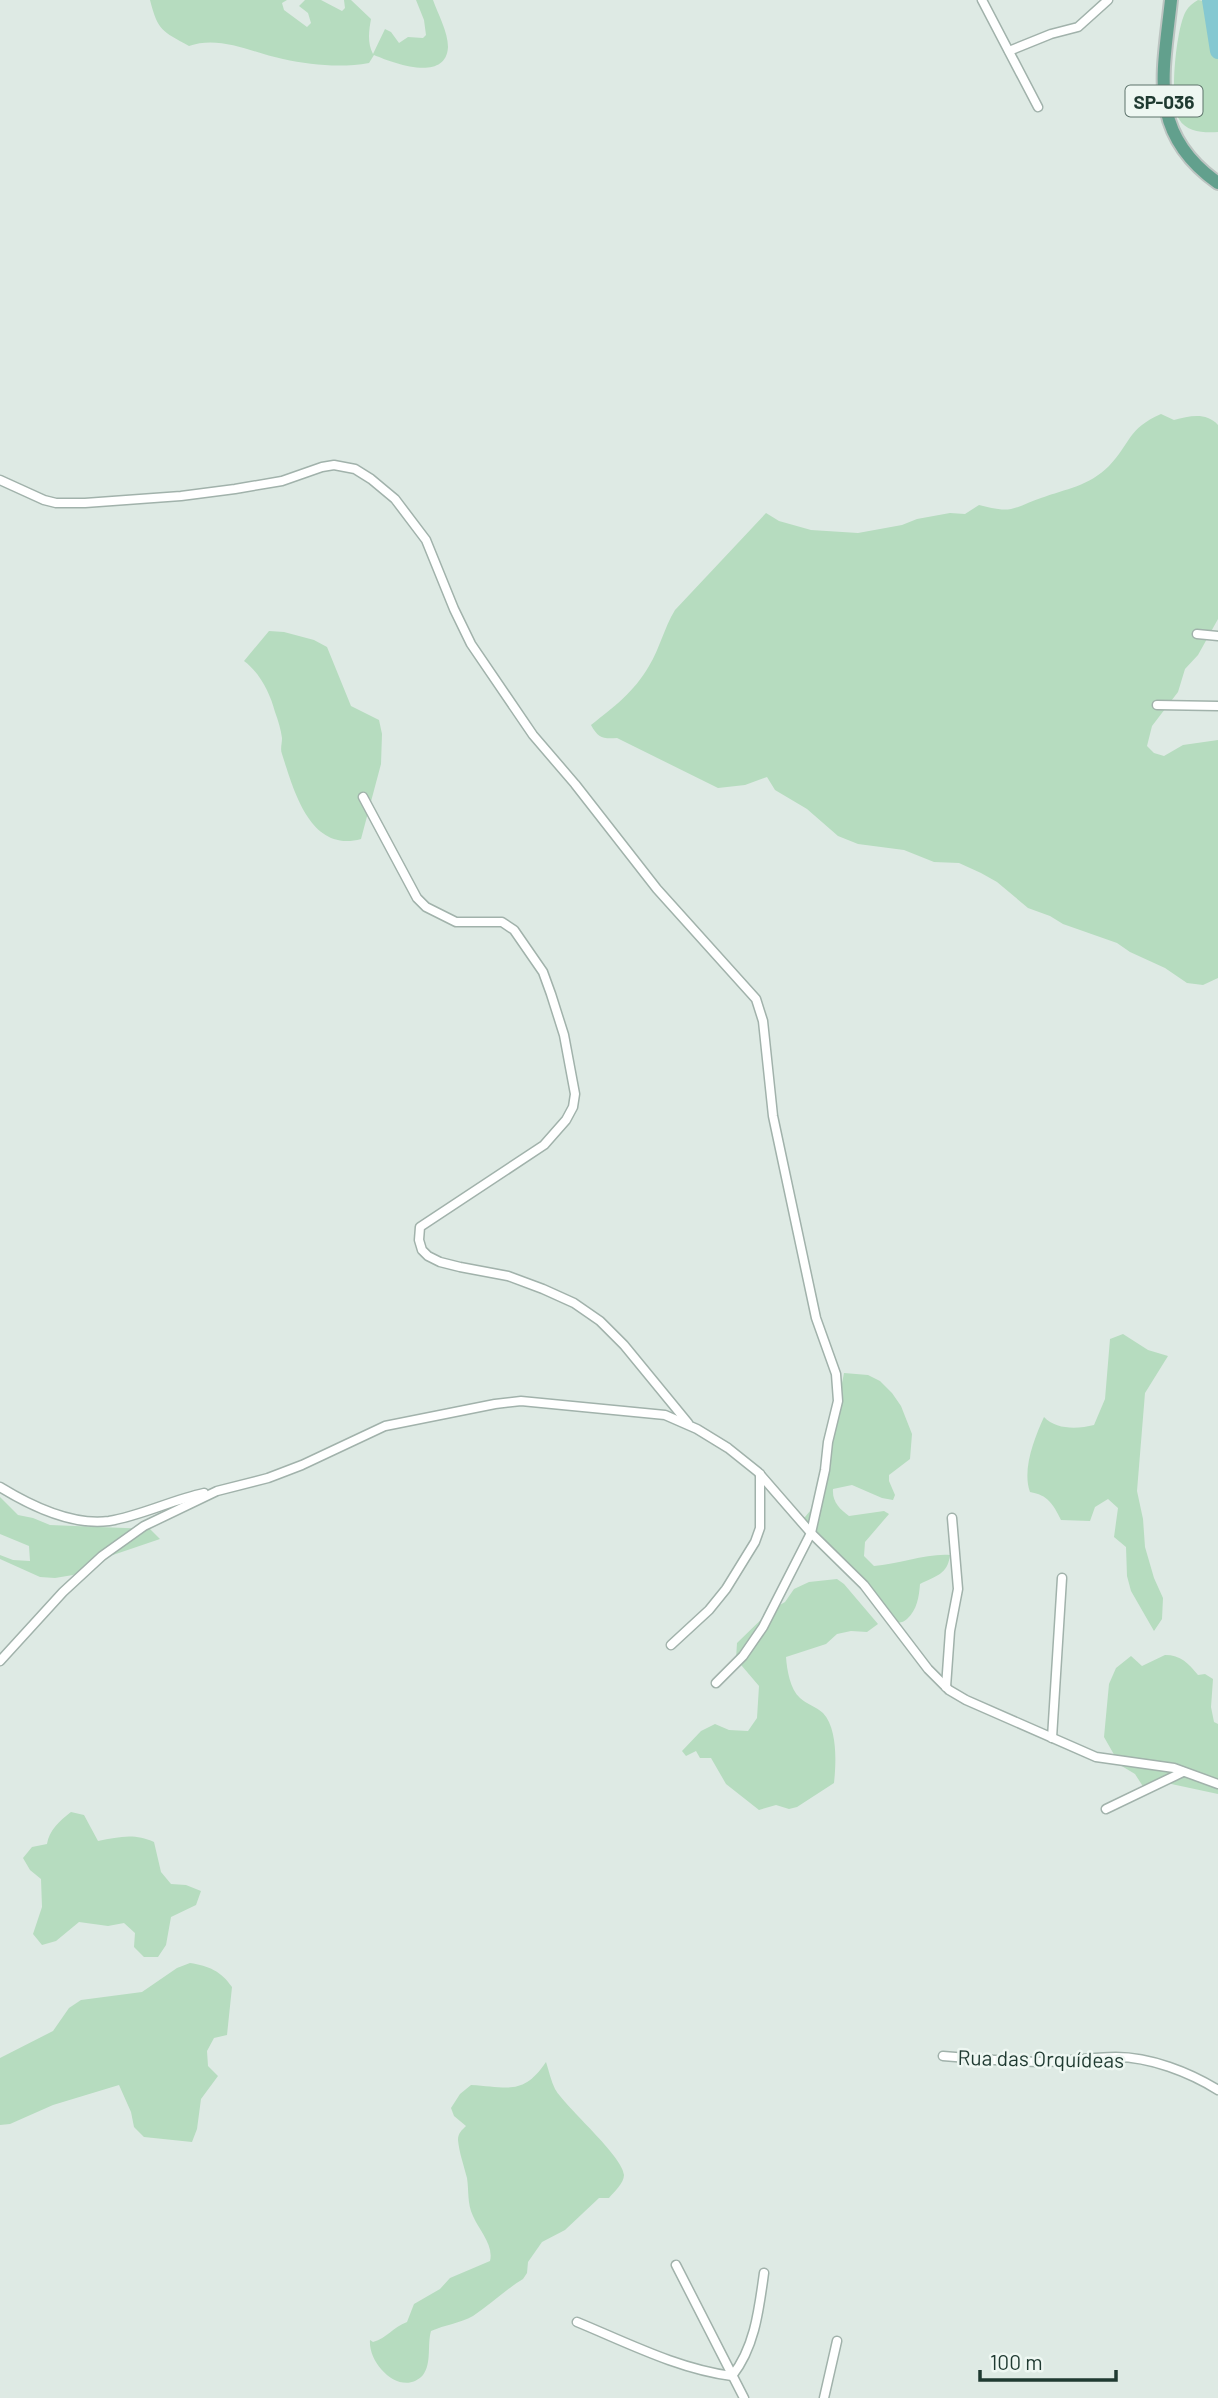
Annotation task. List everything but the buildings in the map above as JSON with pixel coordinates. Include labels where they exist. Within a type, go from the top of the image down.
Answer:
[{"type":"main road","name":"SP-036","points":[[1171,0],[1163,78],[1164,102],[1177,141],[1197,168],[1218,183]]},
{"type":"street","points":[[982,0],[1038,107]]},
{"type":"street","points":[[1009,51],[1051,34],[1078,27],[1108,0]]},
{"type":"street","points":[[0,480],[56,503],[116,502],[235,489],[282,481],[334,465],[355,469],[372,479],[395,499],[426,540],[471,644],[511,705],[657,889],[756,999],[760,1008],[773,1116],[816,1318],[836,1374],[838,1401],[811,1533],[763,1627],[743,1656],[716,1683]]},
{"type":"street","points":[[1197,634],[1218,636]]},
{"type":"street","points":[[1157,705],[1218,706]]},
{"type":"street","points":[[363,797],[417,898],[426,907],[456,922],[493,921],[508,924],[524,944],[543,972],[551,994],[564,1035],[575,1094],[573,1107],[566,1120],[544,1145],[420,1227],[418,1240],[422,1250],[440,1262],[508,1276],[574,1303],[600,1321],[624,1345],[689,1426]]},
{"type":"street","points":[[0,1488],[65,1518],[92,1522],[110,1521],[187,1497],[268,1478],[385,1426],[495,1404],[533,1402],[665,1415],[728,1448],[761,1474],[811,1533],[864,1585],[928,1669],[946,1687],[965,1700],[1096,1757],[1152,1765],[1218,1784]]},
{"type":"street","points":[[671,1645],[709,1610],[755,1542],[760,1528],[761,1474]]},
{"type":"street","points":[[0,1661],[63,1592],[103,1556],[144,1525],[217,1491]]},
{"type":"street","points":[[946,1687],[950,1631],[958,1589],[952,1518]]},
{"type":"street","points":[[1052,1738],[1062,1578]]},
{"type":"street","points":[[1106,1809],[1183,1772]]},
{"type":"street","name":"Rua das Orquídeas","points":[[943,2056],[1016,2062],[1117,2057],[1137,2059],[1181,2071],[1218,2090]]},
{"type":"street","points":[[676,2265],[744,2398]]},
{"type":"street","points":[[732,2376],[749,2348],[764,2273]]},
{"type":"street","points":[[578,2322],[668,2360],[705,2372],[732,2376]]},
{"type":"street","points":[[824,2398],[837,2341]]},
{"type":"green space","points":[[150,0],[287,0],[282,3],[284,10],[307,27],[311,23],[308,13],[299,6],[305,0],[321,0],[342,11],[345,8],[344,0],[351,0],[371,19],[369,41],[373,54],[385,29],[391,32],[399,43],[408,37],[423,38],[426,35],[424,20],[416,0],[433,0],[445,29],[448,47],[445,58],[438,65],[417,68],[374,55],[369,63],[326,65],[283,59],[224,44],[201,43],[189,46],[162,29]]},
{"type":"green space","points":[[1198,0],[1210,2],[1218,9],[1218,132],[1201,132],[1186,127],[1179,119],[1174,97],[1175,65],[1182,20],[1186,11]]},
{"type":"green space","points":[[1161,414],[1174,420],[1192,416],[1203,417],[1218,425],[1218,619],[1198,655],[1185,669],[1178,692],[1152,726],[1147,746],[1154,753],[1164,756],[1183,745],[1218,740],[1218,978],[1203,985],[1187,983],[1165,968],[1117,943],[1028,908],[997,882],[959,863],[934,862],[904,850],[858,844],[838,836],[807,809],[775,790],[767,777],[745,785],[718,788],[617,738],[601,737],[591,725],[637,684],[653,659],[675,610],[766,513],[779,521],[811,530],[858,533],[950,513],[965,514],[979,505],[1015,508],[1077,486],[1101,473],[1116,458],[1135,431]]},
{"type":"green space","points":[[269,631],[314,640],[327,647],[351,706],[379,720],[382,734],[381,764],[361,839],[343,841],[329,837],[307,816],[299,801],[281,752],[281,732],[270,698],[260,677],[244,661]]},
{"type":"green space","points":[[1123,1334],[1148,1350],[1168,1356],[1145,1393],[1137,1491],[1145,1547],[1163,1598],[1162,1619],[1154,1631],[1131,1591],[1127,1576],[1126,1547],[1114,1537],[1118,1508],[1108,1499],[1095,1507],[1090,1521],[1061,1520],[1049,1501],[1030,1492],[1027,1474],[1030,1454],[1044,1417],[1055,1424],[1068,1427],[1094,1425],[1105,1399],[1110,1339]]},
{"type":"green space","points":[[844,1373],[868,1375],[880,1381],[901,1406],[912,1434],[910,1459],[889,1475],[895,1495],[893,1500],[852,1485],[833,1489],[835,1501],[849,1516],[884,1511],[889,1514],[865,1542],[864,1556],[874,1566],[950,1555],[944,1570],[920,1584],[913,1612],[900,1622],[892,1621],[876,1607],[850,1574],[814,1542],[797,1519],[805,1517],[810,1511],[819,1488],[819,1476],[833,1429]]},
{"type":"green space","points":[[0,1497],[18,1515],[50,1525],[150,1529],[160,1539],[107,1557],[73,1575],[40,1577],[0,1559],[0,1555],[13,1560],[30,1561],[29,1546],[0,1534]]},
{"type":"green space","points":[[837,1579],[878,1624],[867,1632],[837,1634],[826,1644],[786,1657],[794,1690],[802,1700],[818,1709],[828,1720],[834,1737],[834,1783],[797,1807],[789,1809],[776,1805],[759,1810],[726,1784],[711,1758],[700,1758],[696,1751],[686,1756],[682,1751],[701,1731],[715,1724],[729,1730],[748,1731],[757,1718],[759,1686],[736,1659],[737,1643],[771,1610],[785,1602],[794,1589],[809,1582]]},
{"type":"green space","points":[[1165,1655],[1180,1658],[1198,1675],[1205,1674],[1213,1679],[1211,1707],[1214,1722],[1218,1724],[1218,1794],[1162,1782],[1144,1788],[1135,1774],[1120,1765],[1104,1737],[1109,1684],[1116,1668],[1131,1656],[1142,1666]]},
{"type":"green space","points":[[71,1812],[84,1815],[98,1841],[133,1837],[154,1842],[161,1872],[171,1884],[186,1885],[201,1891],[196,1905],[171,1917],[166,1945],[158,1957],[144,1957],[134,1947],[135,1933],[124,1923],[108,1926],[79,1922],[56,1941],[42,1945],[33,1934],[42,1907],[41,1879],[30,1870],[23,1858],[32,1847],[47,1844],[55,1826]]},
{"type":"green space","points":[[190,1963],[214,1970],[232,1987],[227,2035],[214,2038],[207,2051],[208,2066],[218,2076],[201,2099],[197,2129],[192,2142],[144,2137],[134,2127],[131,2112],[119,2085],[53,2105],[10,2124],[0,2125],[0,2058],[53,2031],[69,2008],[81,2000],[142,1992],[177,1968]]},
{"type":"green space","points":[[546,2062],[555,2089],[614,2156],[624,2175],[622,2181],[609,2198],[599,2198],[565,2230],[542,2242],[528,2262],[527,2273],[523,2279],[473,2316],[431,2331],[427,2365],[423,2375],[406,2383],[396,2381],[380,2368],[374,2359],[370,2340],[378,2340],[407,2322],[414,2304],[440,2289],[450,2278],[490,2261],[488,2243],[470,2206],[458,2140],[466,2126],[454,2116],[451,2108],[460,2094],[471,2085],[505,2088],[522,2085],[538,2073]]},
{"type":"waterway","points":[[1210,0],[1218,51]]}]
